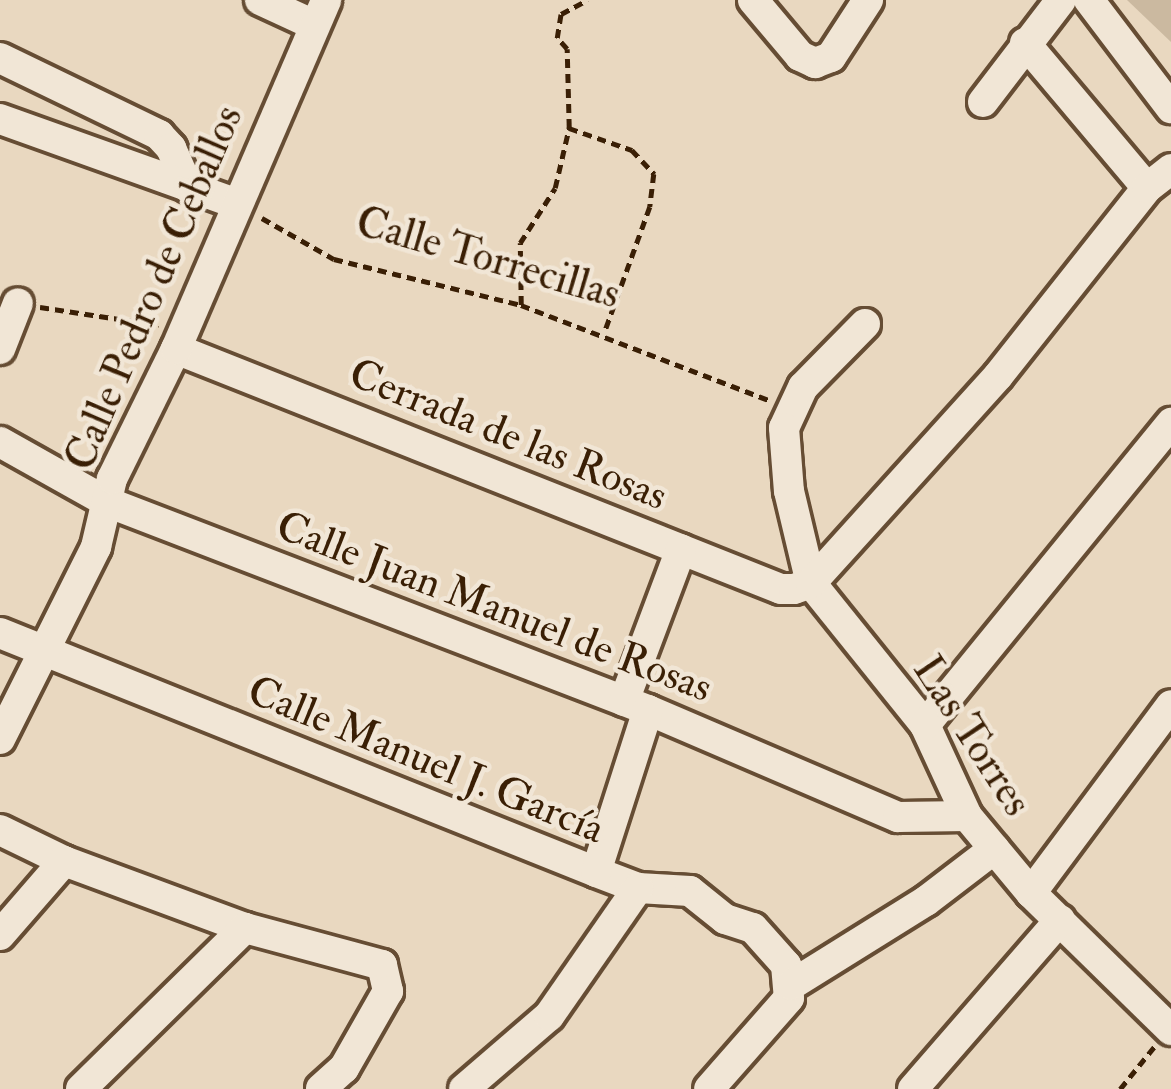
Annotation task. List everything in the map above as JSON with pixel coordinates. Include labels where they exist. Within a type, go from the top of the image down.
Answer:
[{"type":"street","points":[[260,0],[320,12]]},
{"type":"street","points":[[753,0],[800,56],[815,63],[831,57],[868,0]]},
{"type":"street","points":[[983,102],[1061,0]]},
{"type":"street","points":[[1089,0],[1171,108]]},
{"type":"street","name":"Calle Pedro de Ceballos","points":[[0,740],[96,547],[112,479],[180,339],[320,12]]},
{"type":"street","points":[[811,583],[998,376],[1159,179],[1025,43]]},
{"type":"street","points":[[0,58],[158,135],[171,148],[188,187]]},
{"type":"street","points":[[0,119],[236,204]]},
{"type":"street","points":[[0,350],[18,304]]},
{"type":"street","points":[[811,583],[786,471],[784,428],[803,387],[865,324]]},
{"type":"street","name":"Cerrada de las Rosas","points":[[180,339],[781,589],[811,583]]},
{"type":"street","points":[[925,724],[1171,423]]},
{"type":"street","name":"Calle Juan Manuel de Rosas","points":[[0,442],[107,502],[636,706],[898,817],[967,816]]},
{"type":"street","points":[[596,872],[681,549]]},
{"type":"street","name":"Las Torres","points":[[811,583],[925,724],[967,816],[1031,893],[1168,1021]]},
{"type":"street","name":"Calle Manuel J. García","points":[[0,633],[638,888],[690,891],[725,919],[753,928],[786,965],[791,986]]},
{"type":"street","points":[[1031,893],[1171,705]]},
{"type":"street","points":[[0,830],[64,861],[245,928],[372,958],[389,976],[388,991],[352,1057],[321,1089]]},
{"type":"street","points":[[709,1089],[785,1007],[791,986],[926,901],[994,848]]},
{"type":"street","points":[[0,935],[64,861]]},
{"type":"street","points":[[464,1089],[549,1016],[638,888]]},
{"type":"street","points":[[922,1086],[1060,920]]},
{"type":"street","points":[[94,1087],[245,928]]},
{"type":"path","points":[[521,305],[520,243],[555,188],[569,128],[567,49],[557,38],[561,14],[587,0]]},
{"type":"path","points":[[569,128],[632,150],[654,174],[650,207],[604,333]]},
{"type":"path","name":"Calle Torrecillas","points":[[236,204],[334,259],[521,305],[604,333],[790,409]]},
{"type":"path","points":[[18,304],[180,339]]},
{"type":"path","points":[[1120,1089],[1168,1021]]},
{"type":"shaded area","points":[[1127,0],[1171,0],[1171,42]]}]
